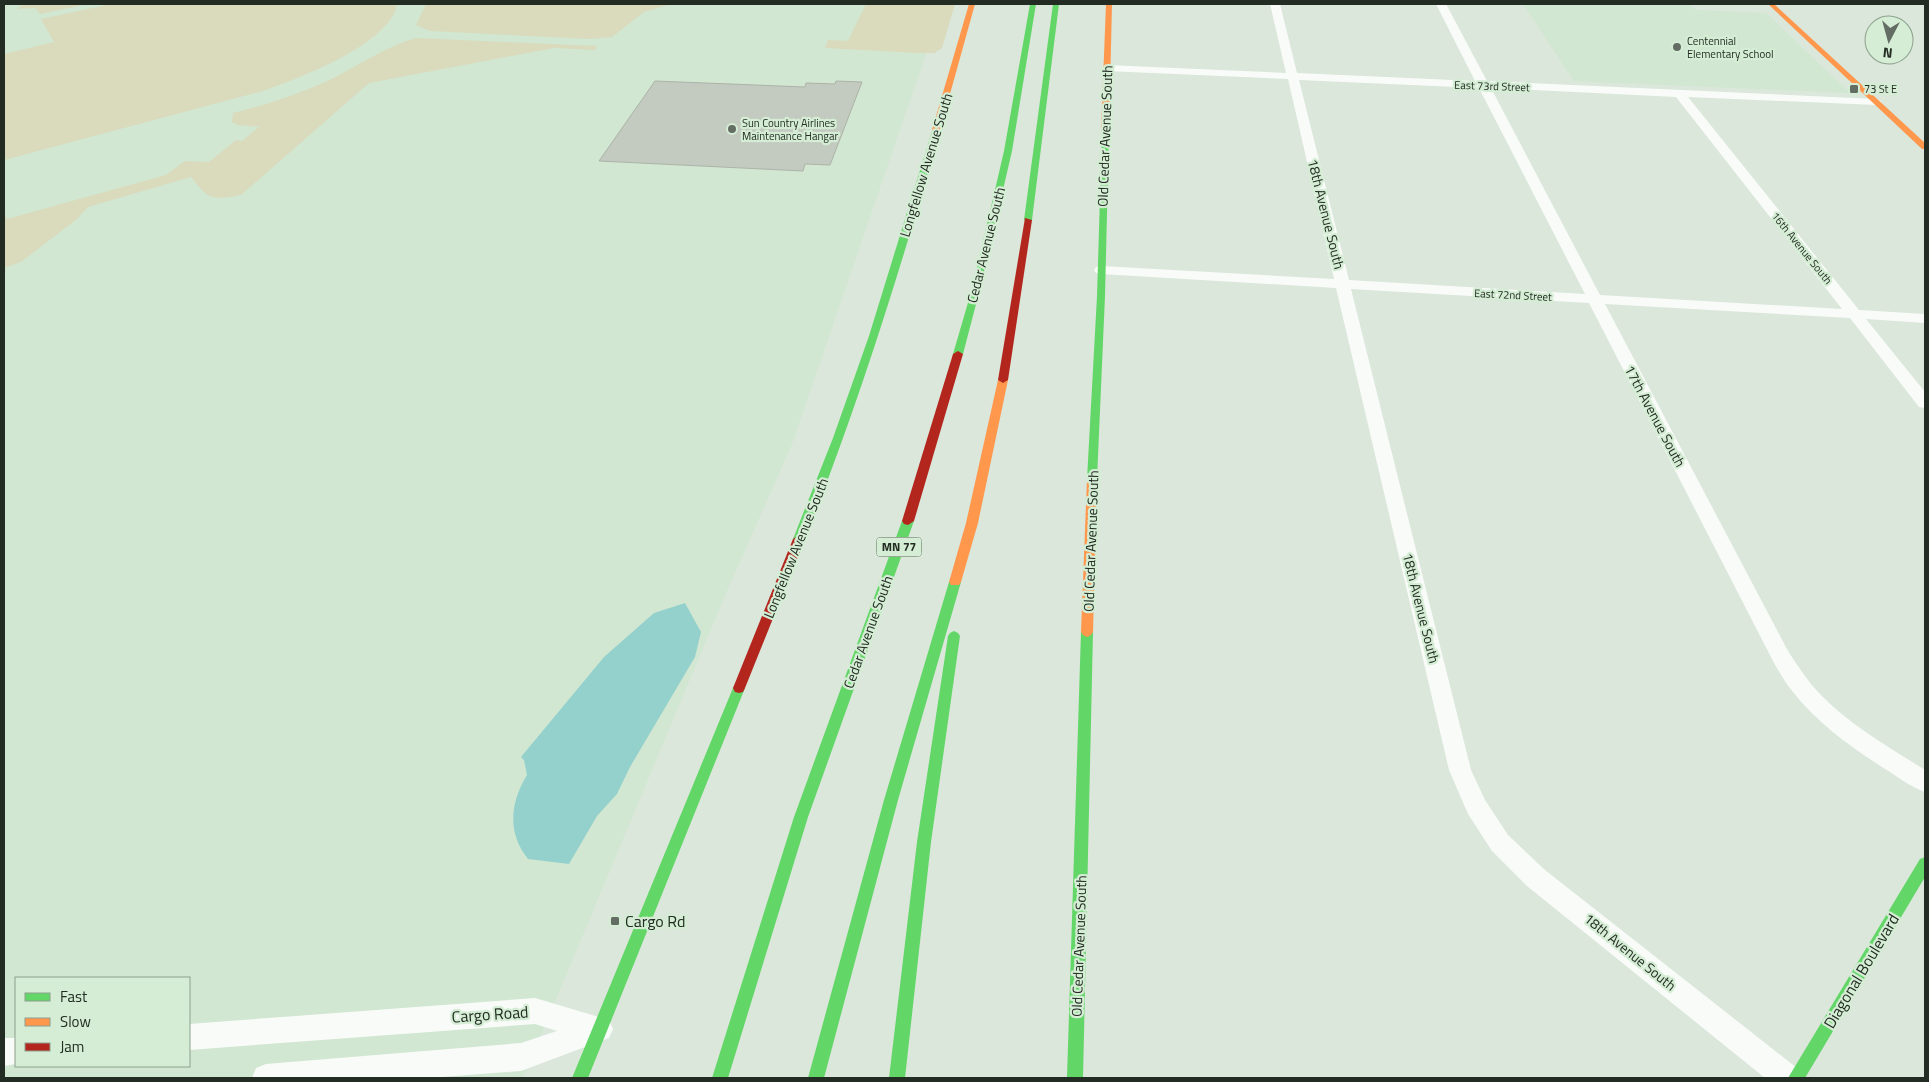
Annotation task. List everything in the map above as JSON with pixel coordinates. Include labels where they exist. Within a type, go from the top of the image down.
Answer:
[{"type":"main road","name":"Longfellow Avenue South","points":[[580,1078],[828,469],[912,215],[972,4]]},
{"type":"main road","name":"Cedar Avenue South","points":[[720,1078],[801,817],[903,536],[942,410],[976,289],[1008,151],[1032,4]]},
{"type":"main road","points":[[897,1078],[924,842],[956,623],[972,523],[1000,396],[1023,262],[1056,4]]},
{"type":"main road","name":"Old Cedar Avenue South","points":[[1075,1078],[1091,508],[1109,4]]},
{"type":"main road","points":[[1771,4],[1925,147]]},
{"type":"main road","points":[[816,1078],[891,800],[972,523]]},
{"type":"main road","name":"Diagonal Boulevard","points":[[1796,1078],[1924,867]]},
{"type":"street","name":"18th Avenue South","points":[[1274,4],[1344,285],[1460,770],[1476,806],[1500,843],[1536,878],[1787,1078]]},
{"type":"street","name":"17th Avenue South","points":[[1441,4],[1781,657],[1800,686],[1830,716],[1868,745],[1925,782]]},
{"type":"street","name":"East 73rd Street","points":[[1107,68],[1876,102]]},
{"type":"street","name":"16th Avenue South","points":[[1679,93],[1925,403]]},
{"type":"street","name":"East 72nd Street","points":[[1101,270],[1925,318]]},
{"type":"street","name":"Cargo Road","points":[[190,1037],[535,1011],[600,1029]]},
{"type":"street","points":[[266,1078],[521,1057],[600,1029]]},
{"type":"shaded area","points":[[4,4],[930,4],[927,51],[792,444],[726,593],[523,1078],[4,1078]]},
{"type":"shaded area","points":[[23,4],[88,4],[40,14],[35,8],[17,9]]},
{"type":"shaded area","points":[[111,4],[397,4],[391,19],[378,33],[360,47],[339,59],[294,79],[259,92],[4,160],[4,54],[54,42],[41,19]]},
{"type":"shaded area","points":[[426,4],[671,4],[644,12],[612,37],[590,39],[430,31],[416,25]]},
{"type":"shaded area","points":[[866,4],[955,4],[942,48],[934,53],[825,48],[828,40],[848,41]]},
{"type":"shaded area","name":"Centennial Elementary School","points":[[1523,4],[1689,4],[1696,10],[1766,13],[1850,93],[1574,81]]},
{"type":"shaded area","points":[[416,38],[597,46],[595,50],[554,48],[369,83],[241,195],[224,198],[212,197],[203,191],[191,177],[88,207],[77,219],[21,262],[4,268],[4,213],[7,219],[166,175],[185,161],[209,162],[236,140],[242,141],[259,127],[237,125],[232,122],[233,113],[304,91],[338,76],[393,47]]},
{"type":"water","points":[[685,603],[701,632],[695,657],[630,767],[617,794],[597,816],[569,864],[528,859],[517,839],[513,818],[517,796],[527,775],[524,760],[521,757],[604,657],[654,613]]},
{"type":"building","name":"Sun Country Airlines Maintenance Hangar","points":[[655,81],[805,87],[806,83],[835,84],[836,81],[862,82],[830,165],[805,164],[803,171],[599,161]]},
{"type":"traffic: fast","points":[[958,354],[976,289],[1008,151],[1033,4]]},
{"type":"traffic: fast","points":[[1028,220],[1056,4]]},
{"type":"traffic: fast","points":[[799,539],[838,438],[874,336],[936,130]]},
{"type":"traffic: fast","points":[[1092,479],[1101,296],[1105,132]]},
{"type":"traffic: fast","points":[[720,1078],[801,817],[908,521]]},
{"type":"traffic: fast","points":[[816,1078],[891,800],[955,582]]},
{"type":"traffic: fast","points":[[1075,1078],[1087,632]]},
{"type":"traffic: fast","points":[[897,1078],[924,842],[954,636]]},
{"type":"traffic: fast","points":[[580,1078],[739,688]]},
{"type":"traffic: fast","points":[[1796,1078],[1925,864]]},
{"type":"traffic: slow","points":[[936,130],[972,4]]},
{"type":"traffic: slow","points":[[1105,132],[1109,4]]},
{"type":"traffic: slow","points":[[1771,4],[1925,147]]},
{"type":"traffic: slow","points":[[955,582],[972,523],[1003,380]]},
{"type":"traffic: slow","points":[[1087,632],[1092,479]]},
{"type":"traffic: jam","points":[[1003,380],[1028,220]]},
{"type":"traffic: jam","points":[[908,521],[958,354]]},
{"type":"traffic: jam","points":[[739,688],[799,539]]},
{"type":"place","name":"Centennial Elementary School","points":[[1677,47]]},
{"type":"place","name":"73 St E","points":[[1854,89]]},
{"type":"place","name":"Sun Country Airlines Maintenance Hangar","points":[[732,129]]},
{"type":"place","name":"Cargo Rd","points":[[615,921]]}]
